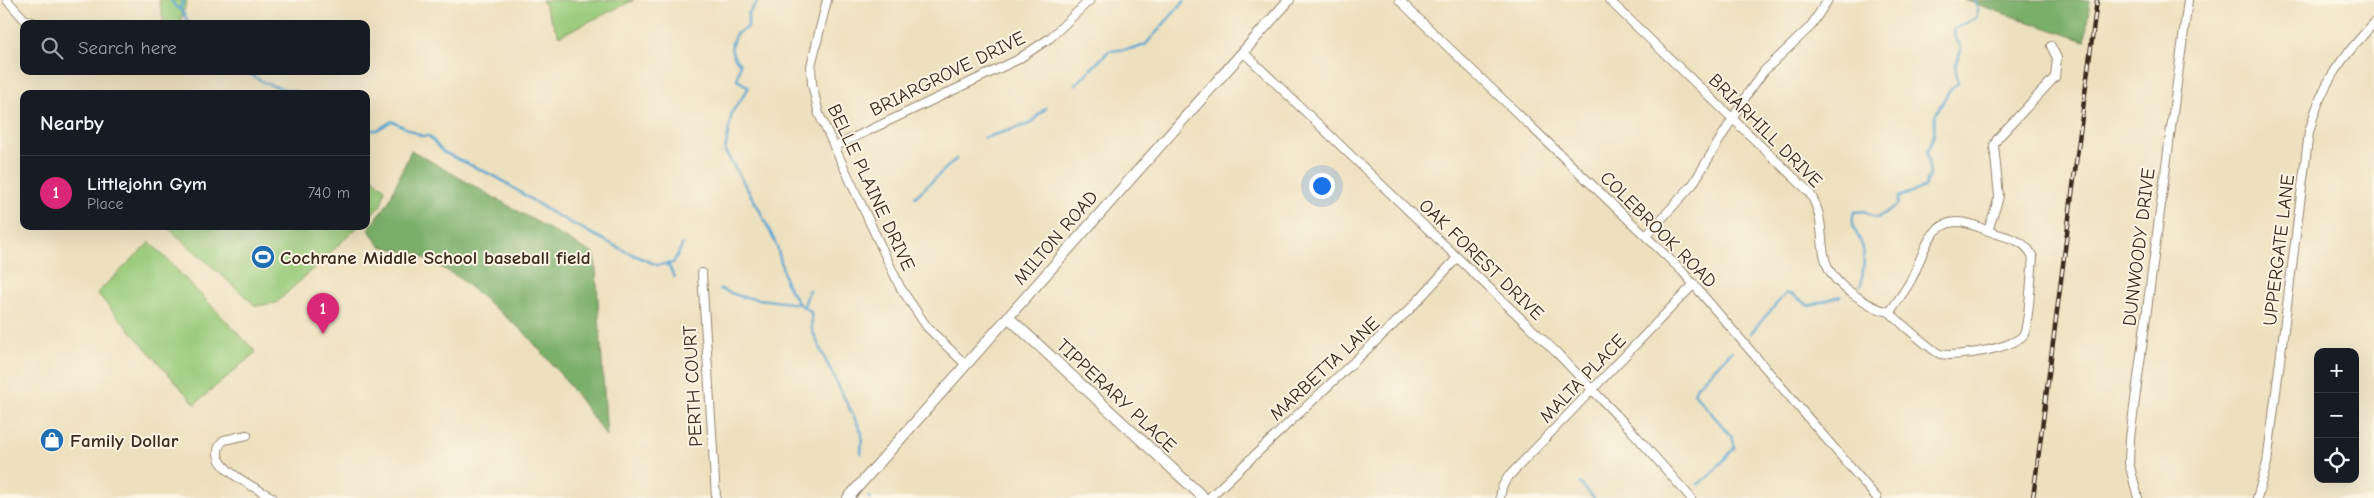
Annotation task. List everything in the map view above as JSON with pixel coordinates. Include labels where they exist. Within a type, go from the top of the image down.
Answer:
[{"type":"street","points":[[7,0],[27,20]]},
{"type":"street","name":"BELLE PLAINE DRIVE","points":[[826,0],[811,66],[815,101],[834,147],[900,287],[927,327],[966,365]]},
{"type":"street","name":"BRIARGROVE DRIVE","points":[[834,147],[1017,60],[1050,38],[1090,0]]},
{"type":"street","name":"MILTON ROAD","points":[[848,498],[1289,0]]},
{"type":"street","name":"COLEBROOK ROAD","points":[[1398,0],[1694,284],[1877,498]]},
{"type":"street","name":"BRIARHILL DRIVE","points":[[1610,0],[1809,192],[1817,209],[1825,264],[1831,275],[1842,287],[1872,306],[1890,312],[1924,343],[1942,354],[1953,355],[2004,346],[2020,339],[2027,328],[2033,258],[2028,248],[2024,245],[1988,231],[1955,222],[1947,224],[1935,231],[1911,281],[1890,312]]},
{"type":"street","points":[[1646,236],[1693,184],[1764,71],[1810,27],[1828,0]]},
{"type":"street","name":"DUNWOODY DRIVE","points":[[2138,498],[2129,464],[2130,438],[2188,0]]},
{"type":"street","name":"UPPERGATE LANE","points":[[2257,498],[2267,463],[2309,132],[2319,98],[2332,74],[2374,22]]},
{"type":"street","points":[[1988,231],[1999,197],[1994,145],[1998,138],[2055,77],[2057,58],[2051,46]]},
{"type":"street","name":"OAK FOREST DRIVE","points":[[1243,52],[1593,389],[1691,498]]},
{"type":"street","name":"MARBETTA LANE","points":[[1210,498],[1410,309],[1458,258]]},
{"type":"street","name":"PERTH COURT","points":[[702,273],[716,498]]},
{"type":"street","name":"MALTA PLACE","points":[[1500,498],[1508,477],[1694,284]]},
{"type":"street","name":"TIPPERARY PLACE","points":[[1008,317],[1204,498]]},
{"type":"street","points":[[247,435],[224,440],[219,448],[218,458],[224,467],[274,498]]},
{"type":"green space","points":[[159,0],[187,0],[181,20],[163,20]]},
{"type":"green space","points":[[542,0],[634,0],[559,36]]},
{"type":"green space","points":[[1964,0],[2090,0],[2085,41]]},
{"type":"green space","points":[[411,150],[595,255],[607,437],[566,381],[525,333],[458,277],[419,255],[380,246],[369,230],[388,203]]},
{"type":"green space","name":"Cochrane Middle School baseball field","points":[[370,175],[385,189],[381,205],[370,215]]},
{"type":"green space","name":"Cochrane Middle School baseball field","points":[[170,230],[355,230],[276,303],[256,306]]},
{"type":"green space","points":[[150,242],[256,352],[195,404],[97,293]]},
{"type":"waterway","points":[[171,0],[182,11],[187,20]]},
{"type":"waterway","points":[[180,9],[184,0]]},
{"type":"waterway","points":[[759,0],[748,14],[748,27],[736,34],[732,43],[732,54],[740,64],[737,80],[747,86],[748,89],[732,112],[725,151],[759,209],[777,246],[786,283],[799,304]]},
{"type":"waterway","points":[[1075,85],[1109,51],[1137,48],[1146,44],[1185,0]]},
{"type":"waterway","points":[[1861,285],[1864,253],[1853,222],[1854,212],[1864,211],[1877,218],[1897,205],[1899,197],[1924,187],[1930,175],[1927,153],[1934,135],[1935,115],[1949,91],[1958,83],[1955,65],[1961,51],[1960,45],[1955,38],[1954,29],[1976,18],[1978,11],[1975,0]]},
{"type":"waterway","points":[[251,75],[267,84],[289,90]]},
{"type":"waterway","points":[[984,138],[1029,124],[1046,108]]},
{"type":"waterway","points":[[370,130],[377,130],[392,121],[422,136],[429,136],[443,152],[498,178],[552,213],[627,252],[657,265],[673,263],[683,244]]},
{"type":"waterway","points":[[915,197],[956,159]]},
{"type":"waterway","points":[[666,265],[669,266],[674,277]]},
{"type":"waterway","points":[[720,289],[742,297],[799,304],[811,312],[812,330],[862,433],[861,454]]},
{"type":"waterway","points":[[804,306],[809,290]]},
{"type":"waterway","points":[[1750,334],[1786,293],[1793,295],[1809,306],[1840,296]]},
{"type":"waterway","points":[[1698,484],[1710,476],[1735,447],[1732,437],[1694,393],[1697,386],[1732,351]]},
{"type":"waterway","points":[[1580,483],[1594,498]]},
{"type":"railway","points":[[2033,498],[2097,0]]},
{"type":"place","name":"Cochrane Middle School baseball field","points":[[263,257]]},
{"type":"place","name":"Littlejohn Gym","points":[[323,334]]},
{"type":"place","name":"Family Dollar","points":[[52,440]]}]
